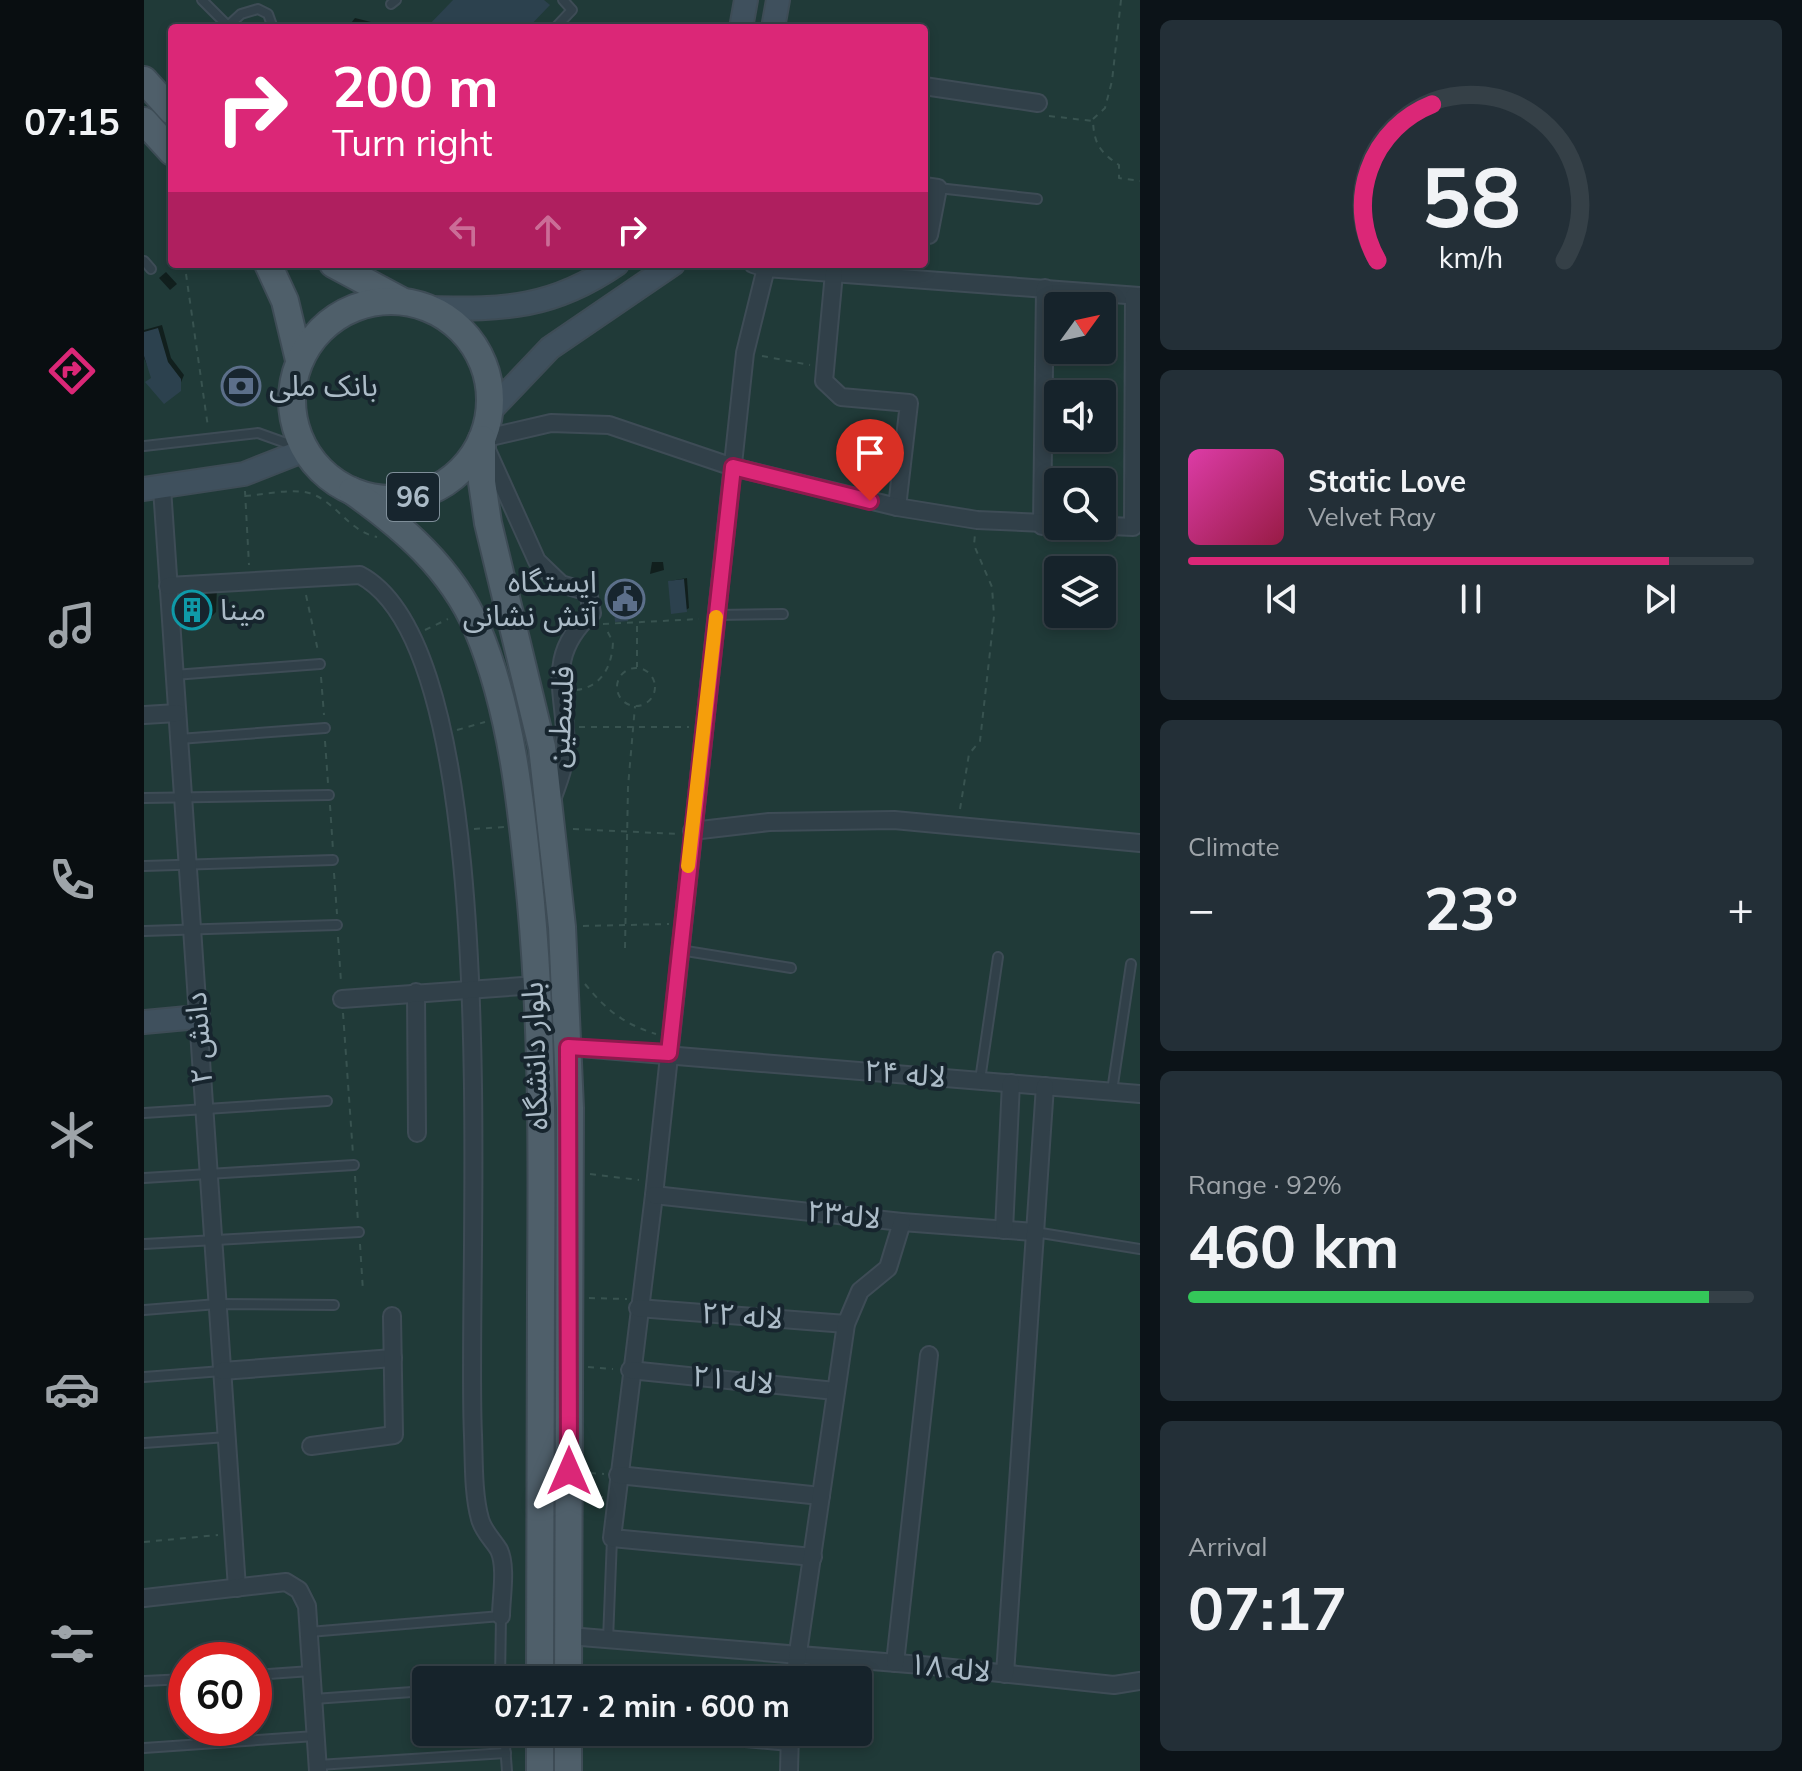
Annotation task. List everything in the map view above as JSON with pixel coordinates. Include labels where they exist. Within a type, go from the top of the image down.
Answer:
[{"type":"main road","points":[[144,80],[168,107]]},
{"type":"main road","points":[[144,121],[168,148]]},
{"type":"main road","name":"96","points":[[270,268],[285,301],[299,360]]},
{"type":"main road","name":"96","points":[[340,268],[400,300],[430,308],[456,325],[476,349],[488,378],[490,411],[482,439],[466,465],[442,485],[413,497],[382,499],[352,491],[325,474],[305,450],[294,421],[292,390],[299,360],[316,334],[340,314],[369,302],[400,300]]},
{"type":"main road","name":"بلوار دانشگاه","points":[[482,439],[482,482],[488,523],[542,747],[562,927],[568,1047],[568,1666]]},
{"type":"main road","name":"بلوار دانشگاه","points":[[352,491],[399,526],[431,557],[459,593],[476,627],[496,687],[523,826],[537,985],[542,1113],[540,1666]]},
{"type":"main road","points":[[540,1746],[540,1771]]},
{"type":"main road","points":[[568,1746],[568,1771]]},
{"type":"street","points":[[742,24],[746,0]]},
{"type":"street","points":[[774,24],[778,0]]},
{"type":"street","points":[[928,87],[1038,103]]},
{"type":"street","points":[[928,235],[931,187]]},
{"type":"street","points":[[430,308],[478,309],[539,304],[606,268]]},
{"type":"street","points":[[490,411],[550,348],[667,268]]},
{"type":"street","points":[[760,268],[745,353],[655,1188],[630,1370],[612,1538],[813,1557]]},
{"type":"street","points":[[592,613],[588,592],[561,584],[537,561],[482,439],[551,423],[609,425],[733,467],[897,507],[977,520],[1042,526],[1133,527],[1137,296],[871,270],[834,273],[781,268]]},
{"type":"street","points":[[834,273],[824,381],[841,397],[909,403],[897,507]]},
{"type":"street","points":[[1042,526],[1045,288]]},
{"type":"street","points":[[153,489],[244,474],[305,450]]},
{"type":"street","name":"دانش ۲","points":[[153,489],[168,586],[237,1588]]},
{"type":"street","points":[[168,586],[360,575],[394,602],[413,636],[444,734],[460,830],[475,1108],[473,1433],[479,1517],[501,1555],[501,1616]]},
{"type":"street","name":"فلسطین","points":[[552,817],[564,760],[560,663],[573,630],[592,613]]},
{"type":"street","points":[[144,715],[177,713]]},
{"type":"street","points":[[692,831],[769,822],[894,820],[1140,843]]},
{"type":"street","points":[[342,999],[537,985]]},
{"type":"street","points":[[416,992],[417,1133]]},
{"type":"street","points":[[144,1022],[198,1017]]},
{"type":"street","name":"لاله ۲۴","points":[[568,1047],[1140,1094]]},
{"type":"street","points":[[1004,1230],[1011,1083]]},
{"type":"street","points":[[1005,1674],[1045,1086]]},
{"type":"street","name":"لاله۲۳","points":[[655,1188],[902,1222],[1034,1232]]},
{"type":"street","points":[[795,1666],[846,1324],[860,1291],[888,1268],[902,1222]]},
{"type":"street","name":"لاله ۲۲","points":[[639,1304],[846,1324]]},
{"type":"street","points":[[311,1446],[394,1435],[392,1316]]},
{"type":"street","points":[[895,1663],[929,1355]]},
{"type":"street","points":[[222,1371],[393,1358]]},
{"type":"street","name":"لاله ۲۱","points":[[630,1370],[835,1391]]},
{"type":"street","points":[[618,1475],[821,1496]]},
{"type":"street","points":[[144,1598],[286,1582],[299,1590],[307,1606],[317,1768]]},
{"type":"street","name":"لاله ۱۸","points":[[569,1636],[1114,1685],[1140,1681]]},
{"type":"street","points":[[789,1771],[790,1746]]},
{"type":"lane","points":[[202,0],[226,24]]},
{"type":"lane","points":[[559,24],[572,10],[563,0]]},
{"type":"lane","points":[[232,24],[241,14],[258,9],[268,14],[272,24]]},
{"type":"lane","points":[[931,187],[1037,199]]},
{"type":"lane","points":[[144,261],[151,269]]},
{"type":"lane","points":[[144,446],[258,433],[305,450]]},
{"type":"lane","points":[[716,615],[783,614]]},
{"type":"lane","points":[[174,675],[320,664]]},
{"type":"lane","points":[[179,739],[325,728]]},
{"type":"lane","points":[[144,798],[329,795]]},
{"type":"lane","points":[[144,866],[333,860]]},
{"type":"lane","points":[[144,931],[337,925]]},
{"type":"lane","points":[[679,950],[791,968]]},
{"type":"lane","points":[[980,1080],[998,957]]},
{"type":"lane","points":[[1112,1091],[1131,964]]},
{"type":"lane","points":[[144,1113],[327,1101]]},
{"type":"lane","points":[[144,1178],[354,1165]]},
{"type":"lane","points":[[144,1244],[359,1232]]},
{"type":"lane","points":[[1034,1232],[1140,1249]]},
{"type":"lane","points":[[144,1310],[217,1304],[334,1305]]},
{"type":"lane","points":[[144,1377],[222,1371]]},
{"type":"lane","points":[[144,1443],[227,1437]]},
{"type":"lane","points":[[608,1640],[612,1538]]},
{"type":"lane","points":[[309,1632],[501,1616],[500,1666]]},
{"type":"lane","points":[[272,1674],[311,1671]]},
{"type":"lane","points":[[144,1681],[168,1680]]},
{"type":"lane","points":[[313,1699],[412,1692]]},
{"type":"lane","points":[[144,1748],[315,1736]]},
{"type":"lane","points":[[505,1746],[507,1771]]},
{"type":"lane","points":[[317,1768],[506,1753]]},
{"type":"path","points":[[1121,0],[1112,81],[1105,108],[1093,121],[1093,140],[1102,154],[1119,165],[1119,178],[1140,181]]},
{"type":"path","points":[[1038,103],[1049,116],[1093,121]]},
{"type":"path","points":[[186,274],[210,440]]},
{"type":"path","points":[[745,353],[825,368]]},
{"type":"path","points":[[244,474],[250,581]]},
{"type":"path","points":[[957,826],[963,775],[969,754],[980,741],[994,616],[992,587],[974,545],[977,520]]},
{"type":"path","points":[[561,691],[582,689],[606,674],[613,642],[605,626],[592,613]]},
{"type":"path","points":[[413,636],[456,615]]},
{"type":"path","points":[[605,626],[716,615]]},
{"type":"path","points":[[637,623],[637,668]]},
{"type":"path","points":[[637,668],[652,676],[656,685],[648,703],[635,706],[620,699],[617,689],[625,671],[637,668]]},
{"type":"path","points":[[625,948],[635,706]]},
{"type":"path","points":[[444,734],[490,721]]},
{"type":"path","points":[[562,728],[703,727]]},
{"type":"path","points":[[552,817],[628,834],[692,831]]},
{"type":"path","points":[[460,830],[523,826]]},
{"type":"path","points":[[562,927],[682,924]]},
{"type":"path","points":[[564,958],[603,1007],[620,1020],[657,1035],[671,1035]]},
{"type":"path","points":[[342,999],[363,1291]]},
{"type":"path","points":[[589,1174],[655,1188]]},
{"type":"path","points":[[584,1297],[639,1304]]},
{"type":"path","points":[[569,1361],[584,1367],[630,1370]]},
{"type":"path","points":[[569,1471],[618,1475]]},
{"type":"path","points":[[583,1497],[616,1498]]},
{"type":"path","points":[[144,1542],[233,1533]]},
{"type":"green space","points":[[144,0],[1140,0],[1140,1771],[144,1771]]},
{"type":"building","points":[[453,0],[544,0],[550,5],[532,24],[430,24]]},
{"type":"building","points":[[158,328],[168,362],[181,379],[181,391],[164,404],[145,382],[151,378],[144,356],[144,332]]},
{"type":"building","points":[[684,579],[687,612],[671,614],[668,581]]},
{"type":"building","name":"ایستگاه آتش نشانی","points":[[636,586],[638,610],[627,611],[628,621],[615,622],[612,588]]},
{"type":"building","name":"مینا","points":[[180,596],[208,597],[207,624],[182,624]]},
{"type":"slow traffic","points":[[688,866],[716,617]]},
{"type":"place","name":"بانک ملی","points":[[241,386]]},
{"type":"place","name":"ایستگاه آتش نشانی","points":[[625,599]]},
{"type":"place","name":"مینا","points":[[192,610]]},
{"type":"route","points":[[569,1471],[568,1047],[669,1053],[733,467],[870,501]]}]
